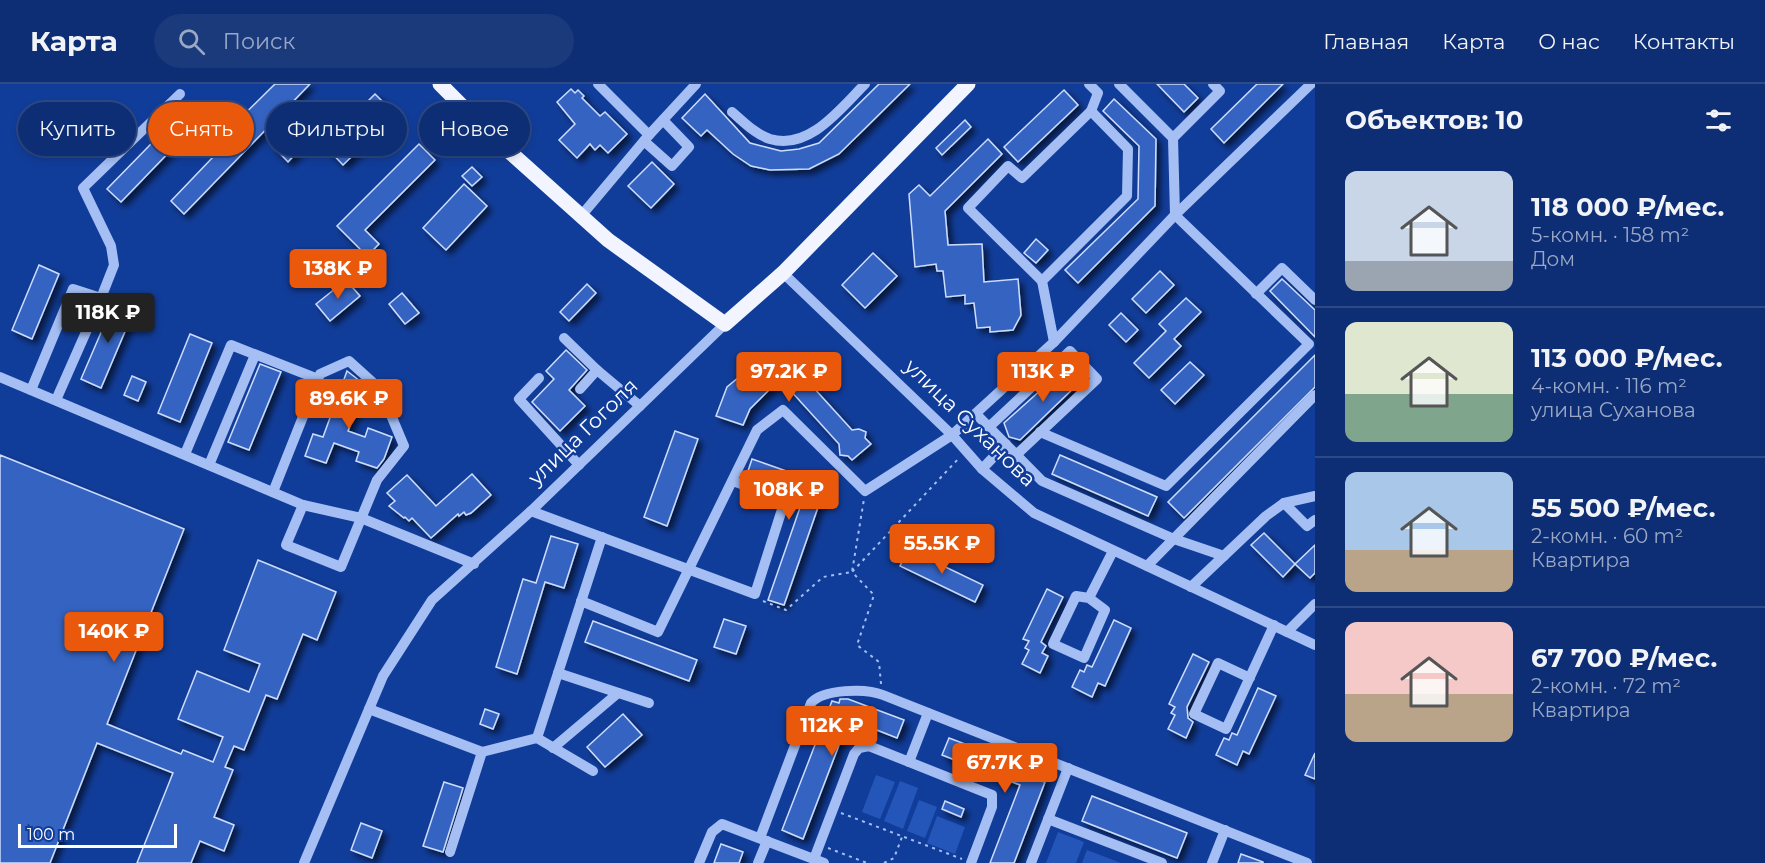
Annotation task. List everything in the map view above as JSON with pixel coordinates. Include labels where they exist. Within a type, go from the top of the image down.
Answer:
[{"type":"main road","points":[[440,84],[493,137],[608,240],[725,324]]},
{"type":"main road","name":"улица Гоголя","points":[[725,324],[783,273],[960,87]]},
{"type":"street","points":[[598,84],[672,166],[689,147],[663,120]]},
{"type":"street","points":[[581,216],[696,84]]},
{"type":"street","points":[[732,112],[755,132],[772,140],[793,139],[815,132],[865,84]]},
{"type":"street","points":[[1054,342],[1042,280],[968,208],[1008,166],[1022,178],[1090,111],[1100,88],[1089,84]]},
{"type":"street","points":[[1040,432],[1166,486],[1309,344],[1175,215],[1173,138],[1119,84]]},
{"type":"street","points":[[581,601],[658,632],[757,430],[783,410],[865,491],[952,435],[1054,342],[1175,215],[1311,84]]},
{"type":"street","points":[[1173,138],[1220,86]]},
{"type":"street","points":[[56,400],[114,265],[111,246],[83,188],[180,94]]},
{"type":"street","points":[[1042,280],[1127,196],[1128,149],[1090,111]]},
{"type":"street","points":[[1256,294],[1282,268],[1315,300]]},
{"type":"street","name":"улица Суханова","points":[[783,273],[952,435],[982,469],[1035,513],[1315,645]]},
{"type":"street","points":[[31,390],[73,289],[101,298]]},
{"type":"street","name":"улица Гоголя","points":[[304,863],[383,676],[432,600],[531,511],[725,324]]},
{"type":"street","points":[[564,338],[597,370],[640,406]]},
{"type":"street","points":[[185,454],[231,345],[318,379]]},
{"type":"street","points":[[989,427],[1070,351],[1097,379],[1016,455]]},
{"type":"street","points":[[209,465],[255,355]]},
{"type":"street","points":[[273,492],[320,374],[349,360],[380,389],[404,446],[377,480],[341,567],[286,544],[303,506]]},
{"type":"street","points":[[580,389],[597,370]]},
{"type":"street","points":[[0,377],[303,506],[361,518],[474,564]]},
{"type":"street","points":[[540,378],[519,399],[579,465]]},
{"type":"street","points":[[1147,566],[1315,395]]},
{"type":"street","points":[[976,415],[1042,481],[1174,539],[1224,556]]},
{"type":"street","points":[[982,469],[1006,444]]},
{"type":"street","points":[[531,511],[755,594],[785,500],[733,482]]},
{"type":"street","points":[[1191,587],[1266,516],[1284,503],[1315,496]]},
{"type":"street","points":[[1284,503],[1307,526],[1315,520]]},
{"type":"street","points":[[537,738],[602,537]]},
{"type":"street","points":[[1089,598],[1113,551]]},
{"type":"street","points":[[1077,596],[1089,598],[1105,610],[1084,658],[1053,644],[1077,596]]},
{"type":"street","points":[[1287,632],[1315,604]]},
{"type":"street","points":[[1250,678],[1218,663],[1194,714],[1226,729],[1250,678],[1274,625]]},
{"type":"street","points":[[558,673],[649,703]]},
{"type":"street","points":[[758,863],[764,839],[813,699],[821,695],[863,690],[928,712],[1307,863]]},
{"type":"street","points":[[553,748],[618,693]]},
{"type":"street","points":[[369,709],[482,752],[537,738],[593,771]]},
{"type":"street","points":[[909,762],[928,712]]},
{"type":"street","points":[[699,863],[714,828],[727,825],[819,861],[819,844],[854,754],[860,748],[869,746],[992,795],[994,802],[971,863]]},
{"type":"street","points":[[450,852],[482,752]]},
{"type":"street","points":[[1031,863],[1068,768]]},
{"type":"street","points":[[1048,819],[1162,863]]},
{"type":"street","points":[[1212,863],[1225,830]]},
{"type":"path","points":[[755,594],[764,602],[786,610],[823,577],[852,572],[966,450]]},
{"type":"path","points":[[852,572],[865,491]]},
{"type":"path","points":[[852,572],[874,595],[857,645],[879,662],[883,695]]},
{"type":"path","points":[[833,810],[971,863]]},
{"type":"path","points":[[896,863],[894,858],[902,836]]},
{"type":"path","points":[[819,844],[867,863]]},
{"type":"path","points":[[884,863],[894,858]]},
{"type":"shaded area","points":[[876,775],[895,782],[880,819],[862,812]]},
{"type":"shaded area","points":[[900,781],[918,788],[903,829],[884,821]]},
{"type":"shaded area","points":[[919,800],[937,807],[925,838],[907,831]]},
{"type":"shaded area","points":[[937,816],[965,827],[955,854],[927,843]]},
{"type":"shaded area","points":[[1058,832],[1084,842],[1076,863],[1046,863]]},
{"type":"shaded area","points":[[1087,850],[1121,863],[1082,863]]},
{"type":"building","points":[[275,84],[310,84],[293,102],[266,102],[266,129],[254,142],[254,105]]},
{"type":"building","points":[[879,84],[910,84],[839,154],[809,169],[770,170],[751,166],[733,154],[707,130],[701,136],[682,118],[705,94],[750,143],[781,151],[799,149],[819,143]]},
{"type":"building","points":[[1157,84],[1184,84],[1198,98],[1184,112]]},
{"type":"building","points":[[1257,84],[1283,84],[1224,143],[1211,129]]},
{"type":"building","points":[[571,89],[575,93],[578,90],[584,96],[582,98],[600,116],[605,112],[627,134],[608,153],[600,145],[595,150],[590,144],[577,158],[559,140],[575,124],[557,102]]},
{"type":"building","points":[[1064,90],[1078,105],[1018,162],[1004,147]]},
{"type":"building","points":[[375,94],[383,102],[367,102]]},
{"type":"building","points":[[1114,99],[1156,139],[1155,206],[1078,283],[1065,270],[1138,199],[1139,146],[1103,111]]},
{"type":"building","points":[[965,120],[971,127],[942,155],[936,148]]},
{"type":"building","points":[[988,139],[1002,154],[945,211],[948,245],[982,244],[984,282],[1018,279],[1021,315],[1013,330],[990,332],[990,327],[977,328],[974,303],[965,304],[965,295],[946,297],[943,271],[937,271],[936,264],[915,267],[909,194],[919,185],[930,196]]},
{"type":"building","points":[[419,144],[419,156],[431,156],[435,160],[365,230],[379,244],[367,256],[337,226]]},
{"type":"building","points":[[148,147],[148,156],[165,156],[121,202],[107,189]]},
{"type":"building","points":[[214,156],[240,156],[184,214],[171,201]]},
{"type":"building","points":[[282,156],[294,156],[288,162]]},
{"type":"building","points":[[335,156],[352,156],[343,165]]},
{"type":"building","points":[[652,162],[674,184],[651,208],[628,186]]},
{"type":"building","points":[[472,167],[482,177],[472,186],[462,176]]},
{"type":"building","points":[[464,184],[487,206],[446,250],[423,228]]},
{"type":"building","points":[[1036,239],[1048,250],[1036,263],[1024,253]]},
{"type":"building","points":[[873,253],[897,276],[865,308],[842,285]]},
{"type":"building","points":[[39,265],[59,274],[32,339],[12,330]]},
{"type":"building","points":[[1160,271],[1174,285],[1146,313],[1132,299]]},
{"type":"building","points":[[1282,279],[1315,310],[1315,337],[1270,291]]},
{"type":"building","points":[[346,280],[360,296],[330,321],[316,304]]},
{"type":"building","points":[[587,284],[596,293],[569,321],[560,312]]},
{"type":"building","points":[[402,293],[419,313],[405,324],[389,304]]},
{"type":"building","points":[[1186,298],[1201,312],[1174,339],[1181,346],[1149,378],[1134,363],[1166,331],[1159,324]]},
{"type":"building","points":[[115,300],[135,308],[101,388],[81,379]]},
{"type":"building","points":[[1121,313],[1138,330],[1126,342],[1109,325]]},
{"type":"building","points":[[190,334],[212,343],[180,422],[158,413]]},
{"type":"building","points":[[566,350],[587,370],[569,390],[585,406],[560,431],[532,402],[554,379],[546,371]]},
{"type":"building","points":[[782,353],[852,430],[859,429],[866,432],[865,438],[871,444],[852,460],[848,456],[840,455],[839,444],[780,379],[750,409],[743,425],[716,416],[727,387],[750,368],[758,374]]},
{"type":"building","points":[[1315,355],[1315,387],[1184,518],[1168,502]]},
{"type":"building","points":[[1190,362],[1204,375],[1175,404],[1161,390]]},
{"type":"building","points":[[1071,363],[1085,377],[1020,440],[1009,437],[1004,423]]},
{"type":"building","points":[[260,364],[281,372],[249,450],[228,442]]},
{"type":"building","points":[[347,371],[365,385],[348,431],[365,437],[368,428],[392,437],[384,459],[377,468],[356,461],[359,452],[334,443],[326,463],[305,456],[313,434],[323,437]]},
{"type":"building","points":[[132,376],[146,382],[138,401],[124,395]]},
{"type":"building","points":[[675,431],[698,439],[667,526],[644,517]]},
{"type":"building","points":[[0,455],[184,529],[107,724],[181,754],[183,750],[213,762],[223,737],[178,719],[197,671],[249,692],[260,664],[224,650],[258,560],[336,592],[317,640],[303,634],[277,699],[266,695],[244,750],[234,746],[225,767],[233,770],[214,817],[234,825],[224,851],[200,841],[191,863],[137,863],[173,773],[97,743],[50,863],[0,863]]},
{"type":"building","points":[[1060,455],[1157,497],[1148,516],[1052,474]]},
{"type":"building","points":[[752,459],[809,479],[807,485],[824,490],[784,605],[768,600],[804,496],[746,477]]},
{"type":"building","points":[[472,474],[491,495],[471,513],[466,515],[464,512],[459,516],[458,514],[431,538],[412,518],[409,521],[389,506],[395,501],[387,493],[407,475],[436,506]]},
{"type":"building","points":[[1264,533],[1295,564],[1283,577],[1251,545]]},
{"type":"building","points":[[551,536],[578,544],[564,588],[545,582],[517,674],[496,667],[523,579],[536,583]]},
{"type":"building","points":[[1315,545],[1315,573],[1310,578],[1295,564]]},
{"type":"building","points":[[908,549],[983,585],[975,602],[900,566]]},
{"type":"building","points":[[1047,589],[1063,597],[1041,642],[1046,646],[1042,653],[1048,656],[1040,673],[1022,664],[1029,650],[1025,648],[1029,641],[1023,639]]},
{"type":"building","points":[[724,619],[746,626],[736,654],[714,647]]},
{"type":"building","points":[[1114,620],[1131,628],[1105,686],[1098,683],[1092,697],[1072,687],[1080,670],[1084,672],[1087,665],[1092,667]]},
{"type":"building","points":[[593,621],[697,660],[689,681],[585,642]]},
{"type":"building","points":[[1193,654],[1209,662],[1187,707],[1188,718],[1193,722],[1186,738],[1168,729],[1175,715],[1171,713],[1175,707],[1169,704]]},
{"type":"building","points":[[1258,688],[1276,696],[1249,754],[1243,751],[1237,765],[1216,755],[1224,738],[1229,740],[1232,733],[1237,735]]},
{"type":"building","points":[[840,699],[848,699],[904,720],[897,738],[849,719],[803,839],[782,830],[832,701],[839,703]]},
{"type":"building","points":[[485,709],[499,714],[493,729],[480,724]]},
{"type":"building","points":[[623,714],[642,735],[605,767],[587,747]]},
{"type":"building","points":[[949,738],[1044,774],[1041,781],[1045,782],[1014,863],[990,863],[1020,785],[942,755]]},
{"type":"building","points":[[1315,753],[1315,779],[1305,775]]},
{"type":"building","points":[[444,782],[463,788],[443,852],[423,846]]},
{"type":"building","points":[[1092,796],[1187,833],[1177,858],[1082,821]]},
{"type":"building","points":[[945,801],[964,809],[961,817],[942,809]]},
{"type":"building","points":[[361,823],[382,831],[372,858],[351,850]]},
{"type":"building","points":[[721,844],[743,852],[739,863],[714,863]]},
{"type":"building","points":[[1241,854],[1263,862],[1263,863],[1238,863]]}]
